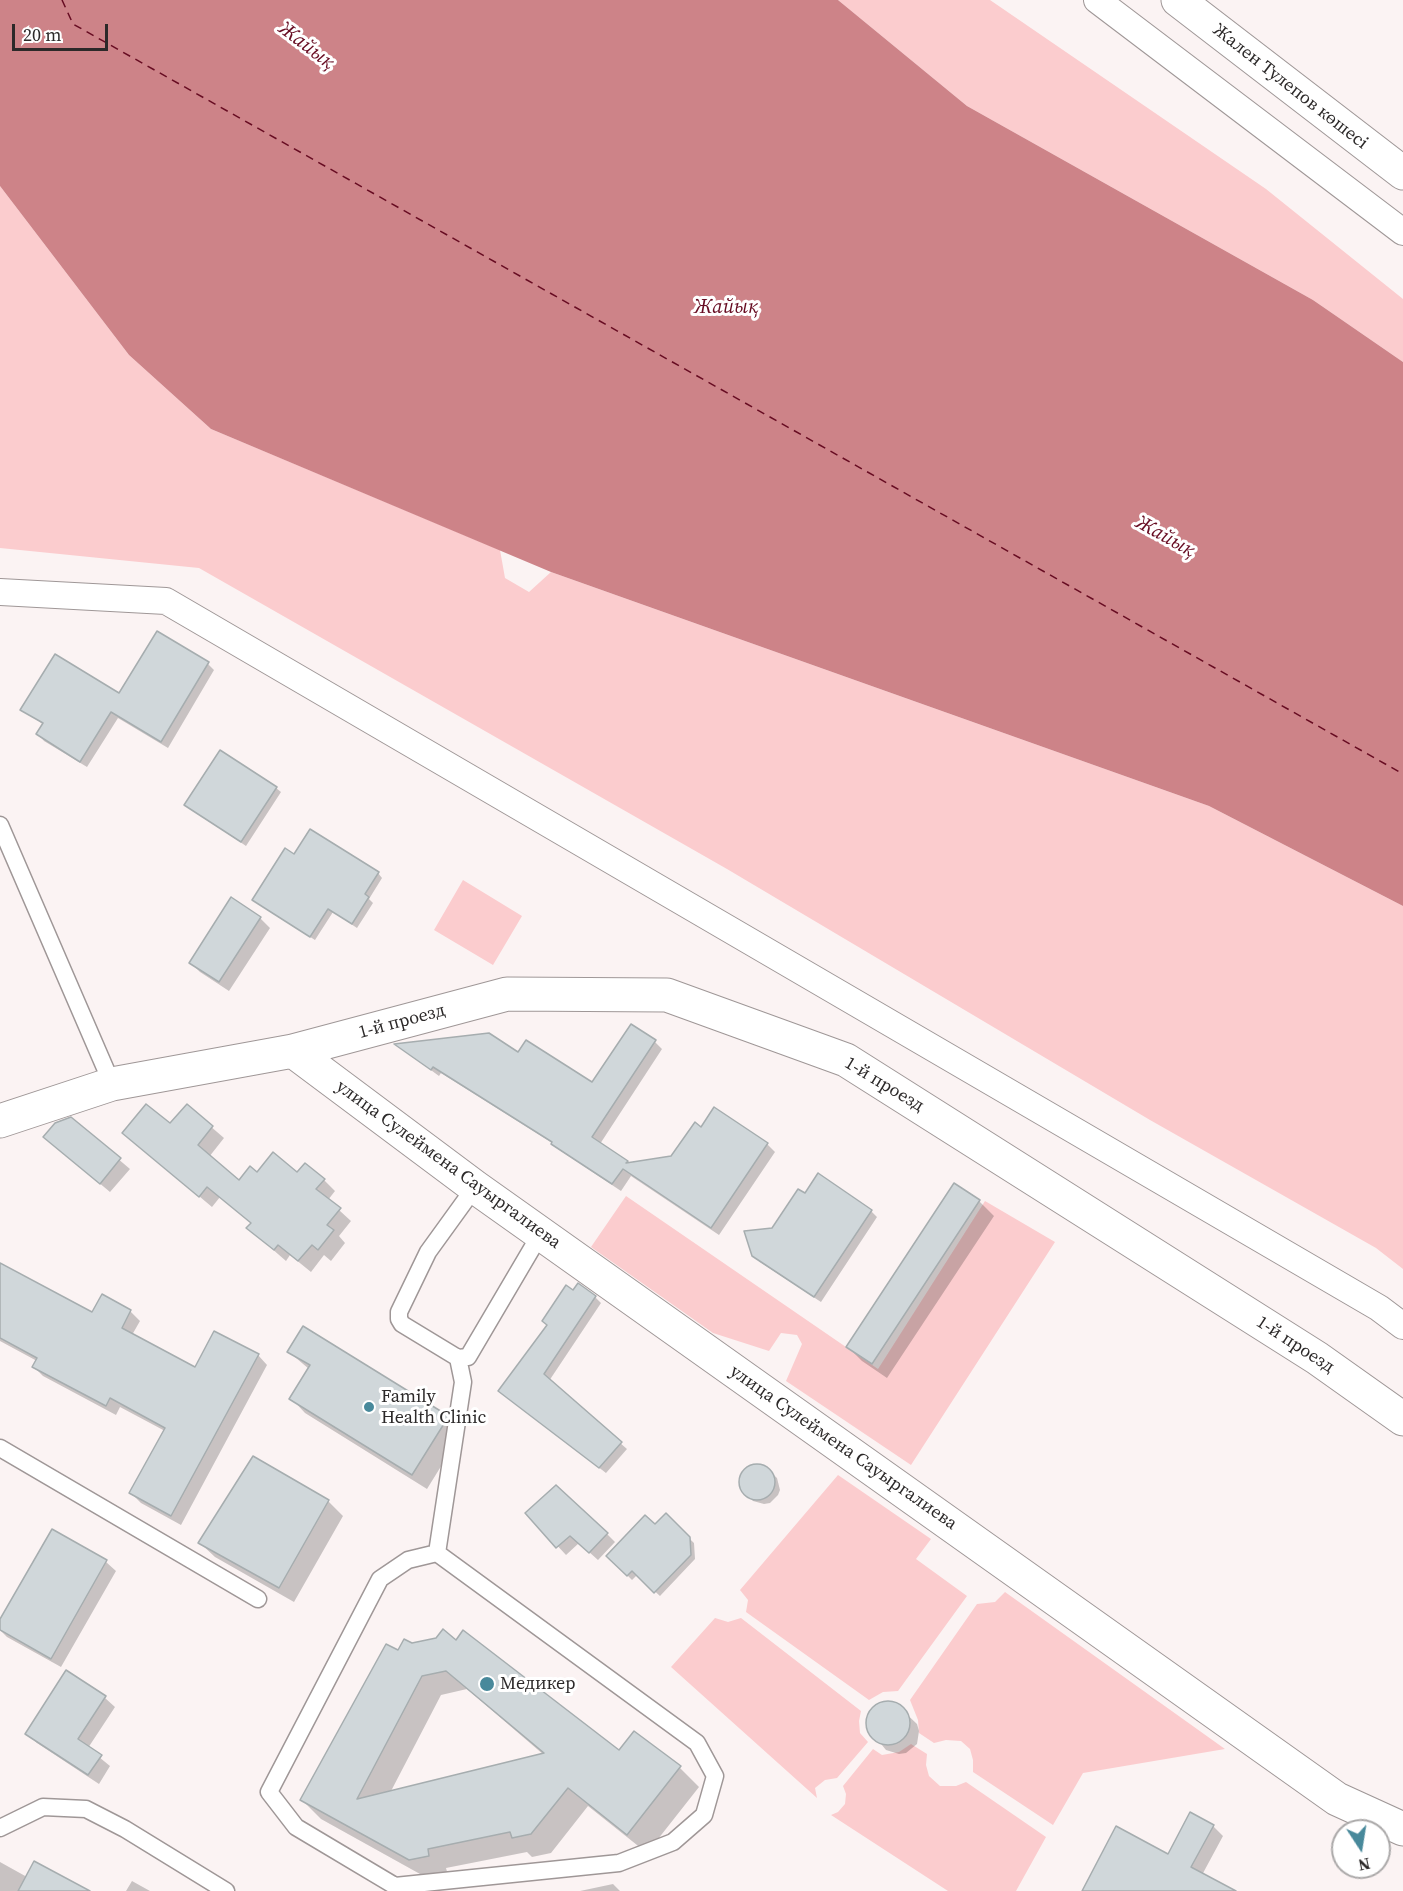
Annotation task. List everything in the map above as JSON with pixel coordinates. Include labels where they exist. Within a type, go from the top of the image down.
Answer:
[{"type":"street","points":[[1097,0],[1403,232]]},
{"type":"street","name":"Жален Тулепов көшесі","points":[[1178,0],[1403,173]]},
{"type":"street","points":[[0,592],[166,601],[1369,1302],[1403,1326]]},
{"type":"street","name":"1-й проезд","points":[[0,1121],[112,1084],[292,1051],[507,994],[667,995],[846,1060],[1317,1358],[1403,1419]]},
{"type":"street","name":"улица Сулеймена Сауыргалиева","points":[[292,1051],[475,1187],[1337,1799],[1403,1830]]},
{"type":"lane","points":[[0,825],[112,1084]]},
{"type":"lane","points":[[475,1187],[428,1252],[399,1312],[402,1324],[458,1358],[468,1357],[541,1233]]},
{"type":"lane","points":[[437,1553],[464,1382],[458,1358]]},
{"type":"lane","points":[[0,1448],[258,1599]]},
{"type":"lane","points":[[437,1553],[697,1743],[716,1776],[704,1815],[674,1842],[618,1863],[393,1889],[296,1827],[269,1792],[380,1579],[408,1560],[437,1553]]},
{"type":"lane","points":[[0,1828],[43,1807],[86,1809],[124,1829],[226,1891]]},
{"type":"shaded area","points":[[838,0],[990,0],[1266,189],[1403,299],[1403,362],[1313,300],[967,106]]},
{"type":"shaded area","points":[[0,186],[129,355],[211,429],[500,550],[505,578],[529,592],[551,572],[1209,806],[1403,906],[1403,1269],[1376,1248],[1150,1120],[727,869],[199,568],[0,548]]},
{"type":"shaded area","points":[[463,880],[522,916],[493,965],[434,930]]},
{"type":"shaded area","points":[[626,1196],[878,1369],[985,1201],[1055,1242],[911,1465],[786,1381],[802,1344],[797,1335],[781,1333],[769,1351],[713,1333],[591,1247]]},
{"type":"shaded area","points":[[838,1475],[931,1539],[916,1559],[967,1596],[898,1691],[883,1692],[869,1700],[746,1612],[748,1600],[740,1590]]},
{"type":"shaded area","points":[[1005,1592],[1225,1749],[1083,1773],[1053,1825],[973,1772],[970,1749],[961,1741],[946,1740],[934,1743],[919,1733],[918,1720],[910,1700],[977,1604],[995,1602]]},
{"type":"shaded area","points":[[715,1618],[728,1622],[741,1618],[861,1711],[860,1733],[868,1742],[837,1778],[825,1780],[815,1788],[817,1798],[671,1667]]},
{"type":"shaded area","points":[[911,1744],[927,1754],[926,1765],[929,1776],[940,1786],[956,1786],[966,1782],[1046,1837],[1016,1891],[948,1891],[831,1815],[838,1812],[845,1804],[846,1794],[843,1786],[873,1749],[882,1755],[899,1752]]},
{"type":"water","name":"Жайық","points":[[0,0],[838,0],[967,106],[1313,300],[1403,362],[1403,906],[1209,806],[551,572],[211,429],[129,355],[0,186]]},
{"type":"building","points":[[157,631],[209,662],[161,742],[111,712],[80,762],[36,734],[43,723],[20,710],[55,654],[119,693]]},
{"type":"building","points":[[220,750],[277,787],[241,842],[184,805]]},
{"type":"building","points":[[310,829],[379,872],[365,894],[369,897],[352,924],[328,909],[310,937],[252,900],[285,848],[294,854]]},
{"type":"building","points":[[231,897],[261,917],[219,982],[189,963]]},
{"type":"building","points":[[631,1024],[656,1040],[592,1137],[628,1161],[626,1163],[671,1156],[695,1122],[701,1127],[714,1107],[768,1143],[711,1228],[623,1169],[612,1184],[551,1144],[552,1142],[433,1067],[431,1070],[394,1044],[489,1033],[518,1052],[526,1040],[592,1082]]},
{"type":"building","points":[[146,1104],[170,1123],[187,1104],[213,1126],[198,1145],[239,1180],[250,1166],[257,1172],[273,1152],[297,1172],[305,1163],[325,1179],[316,1189],[341,1208],[327,1225],[334,1230],[318,1250],[312,1245],[298,1261],[278,1245],[274,1250],[246,1228],[251,1223],[207,1187],[199,1197],[122,1133]]},
{"type":"building","points":[[71,1117],[121,1158],[100,1184],[43,1137],[55,1123]]},
{"type":"building","points":[[818,1173],[872,1210],[814,1297],[752,1256],[744,1231],[772,1228],[798,1189],[805,1193]]},
{"type":"building","points":[[954,1183],[980,1200],[872,1364],[846,1347]]},
{"type":"building","points":[[0,1263],[92,1312],[102,1294],[131,1310],[122,1328],[195,1367],[214,1331],[259,1354],[171,1516],[129,1493],[165,1428],[110,1398],[106,1406],[32,1367],[37,1358],[0,1338]]},
{"type":"building","points":[[578,1283],[596,1296],[544,1374],[622,1442],[599,1468],[498,1391],[547,1325],[542,1321],[566,1285],[573,1290]]},
{"type":"building","name":"Family Health Clinic","points":[[303,1326],[447,1415],[447,1419],[412,1475],[289,1399],[310,1365],[287,1352]]},
{"type":"building","points":[[253,1456],[329,1500],[279,1588],[198,1543]]},
{"type":"building","points":[[757,1464],[770,1469],[775,1482],[770,1495],[757,1500],[744,1495],[739,1482],[744,1469]]},
{"type":"building","points":[[556,1485],[608,1533],[589,1553],[570,1536],[556,1548],[525,1513]]},
{"type":"building","points":[[666,1513],[690,1537],[691,1555],[654,1593],[632,1571],[627,1576],[606,1556],[645,1515],[655,1524]]},
{"type":"building","points":[[52,1529],[107,1560],[51,1659],[0,1630],[0,1619]]},
{"type":"building","points":[[443,1629],[456,1640],[463,1630],[619,1750],[634,1731],[681,1766],[627,1835],[568,1788],[531,1834],[512,1838],[510,1832],[428,1849],[429,1856],[409,1860],[300,1800],[386,1644],[398,1650],[404,1639],[412,1643],[436,1638]],"holes":[[[446,1671],[544,1753],[357,1799],[422,1676]]]},
{"type":"building","points":[[66,1670],[106,1696],[78,1739],[102,1755],[88,1775],[25,1734]]},
{"type":"building","points":[[888,1701],[903,1708],[910,1723],[903,1738],[888,1745],[873,1738],[866,1723],[873,1708]]},
{"type":"building","points":[[1190,1812],[1214,1825],[1191,1867],[1236,1891],[1082,1891],[1116,1826],[1168,1854]]},
{"type":"building","points":[[34,1861],[90,1891],[18,1891]]},
{"type":"ferry route","points":[[62,0],[73,24],[1403,774]]},
{"type":"place","name":"Family Health Clinic","points":[[369,1407]]},
{"type":"place","name":"Медикер","points":[[487,1684]]}]
